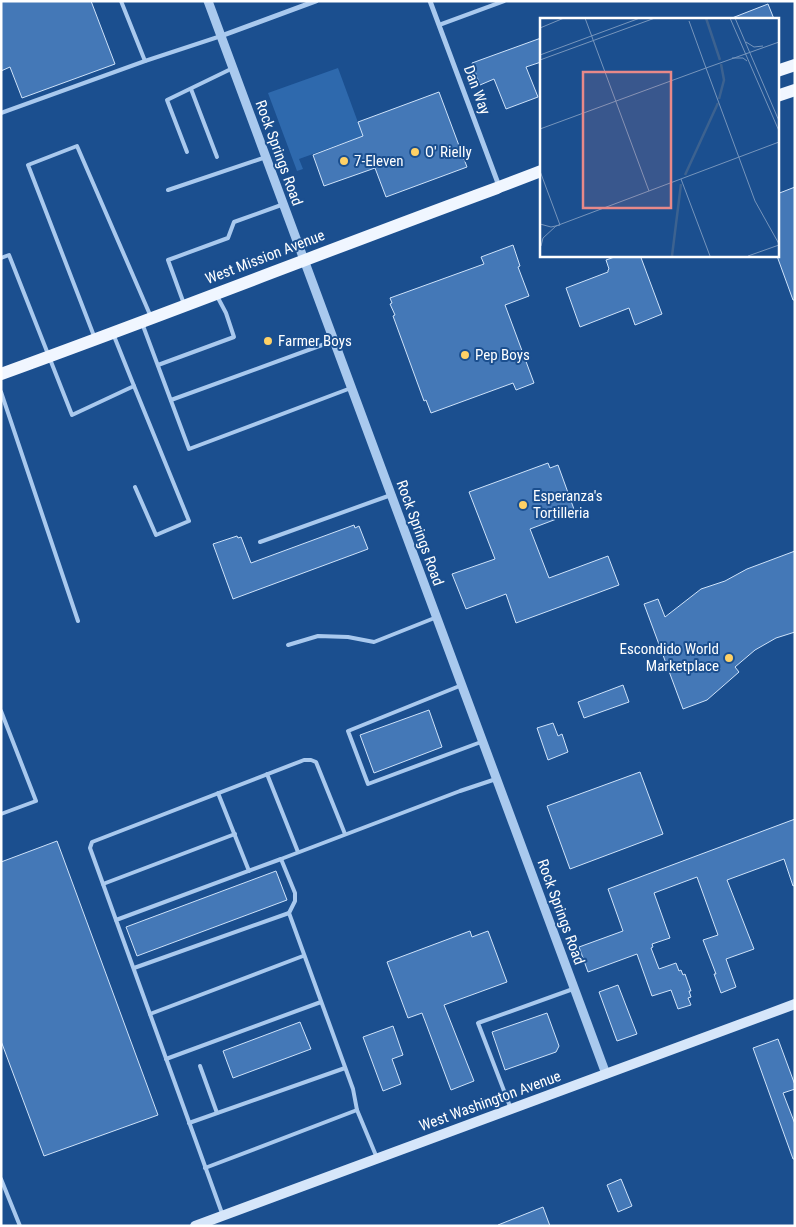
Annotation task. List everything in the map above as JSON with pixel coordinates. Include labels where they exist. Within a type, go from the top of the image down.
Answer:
[{"type":"main road","points":[[778,72],[795,65]]},
{"type":"main road","points":[[778,96],[795,90]]},
{"type":"main road","name":"West Mission Avenue","points":[[1,374],[147,321],[305,259],[540,171]]},
{"type":"main road","name":"West Washington Avenue","points":[[195,1226],[795,1004]]},
{"type":"street","name":"Rock Springs Road","points":[[208,1],[606,1074]]},
{"type":"street","points":[[221,36],[316,1]]},
{"type":"street","name":"Dan Way","points":[[430,1],[498,188]]},
{"type":"lane","points":[[121,1],[146,61]]},
{"type":"lane","points":[[440,25],[504,1]]},
{"type":"lane","points":[[1,113],[221,36]]},
{"type":"lane","points":[[187,152],[168,100],[232,68]]},
{"type":"lane","points":[[191,89],[217,157]]},
{"type":"lane","points":[[96,340],[28,165],[77,146],[147,321],[158,365],[189,449],[351,388]]},
{"type":"lane","points":[[168,190],[266,157]]},
{"type":"lane","points":[[185,306],[168,260],[228,238],[234,222],[284,204]]},
{"type":"lane","points":[[1,258],[10,255],[72,415],[134,386]]},
{"type":"lane","points":[[158,365],[234,337],[226,313],[216,294]]},
{"type":"lane","points":[[113,333],[189,521],[156,535],[135,487]]},
{"type":"lane","points":[[171,400],[334,341]]},
{"type":"lane","points":[[1,392],[78,621]]},
{"type":"lane","points":[[260,542],[391,495]]},
{"type":"lane","points":[[288,645],[318,636],[348,637],[374,642],[437,617]]},
{"type":"lane","points":[[462,685],[348,731],[368,784],[483,741]]},
{"type":"lane","points":[[1,711],[36,801],[1,814]]},
{"type":"lane","points":[[223,1216],[204,1168],[90,848],[92,842],[304,760],[316,762],[345,834]]},
{"type":"lane","points":[[267,774],[298,852]]},
{"type":"lane","points":[[116,920],[496,779]]},
{"type":"lane","points":[[218,793],[249,870]]},
{"type":"lane","points":[[103,884],[234,834]]},
{"type":"lane","points":[[134,968],[289,913],[295,901],[295,893],[281,858]]},
{"type":"lane","points":[[289,913],[303,956],[353,1089],[357,1110],[377,1158]]},
{"type":"lane","points":[[150,1014],[303,956]]},
{"type":"lane","points":[[511,1109],[478,1023],[574,989]]},
{"type":"lane","points":[[166,1059],[321,1002]]},
{"type":"lane","points":[[200,1066],[217,1113]]},
{"type":"lane","points":[[189,1123],[345,1068]]},
{"type":"lane","points":[[204,1168],[357,1110]]},
{"type":"lane","points":[[1,1178],[20,1226]]},
{"type":"shaded area","points":[[338,68],[363,136],[299,159],[303,169],[297,171],[268,93]]},
{"type":"building","points":[[1,1],[91,1],[115,64],[22,98],[10,67],[1,71]]},
{"type":"building","points":[[768,4],[774,18],[732,18]]},
{"type":"building","points":[[540,38],[540,62],[526,67],[538,97],[506,109],[494,79],[480,85],[472,63]]},
{"type":"building","name":"O' Rielly","points":[[439,92],[467,167],[386,197],[375,168],[324,186],[313,155],[363,136],[358,122]]},
{"type":"building","points":[[795,187],[795,300],[793,300],[777,256],[778,194]]},
{"type":"building","name":"Pep Boys","points":[[513,245],[520,266],[518,267],[529,296],[505,305],[534,383],[516,390],[513,383],[431,413],[426,400],[424,401],[393,316],[395,315],[390,304],[392,303],[390,298],[484,264],[481,257]]},
{"type":"building","points":[[617,256],[640,256],[662,314],[635,325],[629,308],[580,327],[566,288],[608,272],[606,260]]},
{"type":"building","points":[[548,463],[550,468],[558,465],[575,512],[530,529],[549,578],[608,556],[619,585],[516,623],[506,594],[466,609],[452,574],[495,559],[469,492]]},
{"type":"building","points":[[354,525],[355,528],[359,526],[368,549],[233,599],[213,544],[237,536],[238,538],[241,537],[251,563]]},
{"type":"building","points":[[795,551],[795,632],[776,638],[755,650],[735,667],[739,672],[707,700],[683,709],[644,604],[658,599],[665,617],[701,589],[725,581],[747,569]]},
{"type":"building","points":[[623,685],[629,702],[584,718],[578,702]]},
{"type":"building","points":[[429,710],[442,747],[374,773],[360,735]]},
{"type":"building","points":[[553,723],[558,736],[562,734],[568,752],[548,760],[537,728]]},
{"type":"building","points":[[640,772],[663,834],[570,869],[547,806]]},
{"type":"building","points":[[795,819],[795,885],[793,886],[784,859],[727,880],[754,949],[726,959],[736,987],[721,993],[714,974],[716,974],[703,940],[718,935],[697,877],[654,893],[670,938],[652,944],[653,947],[651,948],[659,969],[676,963],[679,971],[681,970],[683,975],[685,974],[691,991],[689,991],[691,997],[688,998],[691,1005],[678,1009],[671,990],[652,996],[637,954],[588,972],[579,947],[623,931],[608,889]]},
{"type":"building","points":[[57,841],[158,1115],[44,1156],[1,1041],[1,862]]},
{"type":"building","points":[[276,871],[287,900],[137,956],[126,927]]},
{"type":"building","points":[[470,931],[472,937],[488,931],[507,982],[444,1005],[474,1081],[451,1090],[422,1013],[408,1018],[387,962]]},
{"type":"building","points":[[618,985],[637,1034],[617,1041],[599,992]]},
{"type":"building","points":[[547,1013],[559,1046],[556,1052],[505,1070],[492,1032]]},
{"type":"building","points":[[300,1022],[311,1049],[233,1078],[223,1051]]},
{"type":"building","points":[[393,1026],[403,1055],[392,1059],[401,1084],[383,1091],[363,1037]]},
{"type":"building","points":[[778,1039],[795,1085],[795,1089],[783,1093],[795,1124],[795,1159],[793,1159],[753,1048]]},
{"type":"building","points":[[621,1179],[632,1206],[618,1212],[607,1185]]},
{"type":"building","points":[[543,1207],[550,1226],[498,1226],[498,1225]]},
{"type":"place","name":"O' Rielly","points":[[415,152]]},
{"type":"place","name":"7-Eleven","points":[[344,161]]},
{"type":"place","name":"Farmer Boys","points":[[268,341]]},
{"type":"place","name":"Pep Boys","points":[[465,355]]},
{"type":"place","name":"Esperanza's Tortilleria","points":[[523,505]]},
{"type":"place","name":"Escondido World Marketplace","points":[[729,658]]}]
